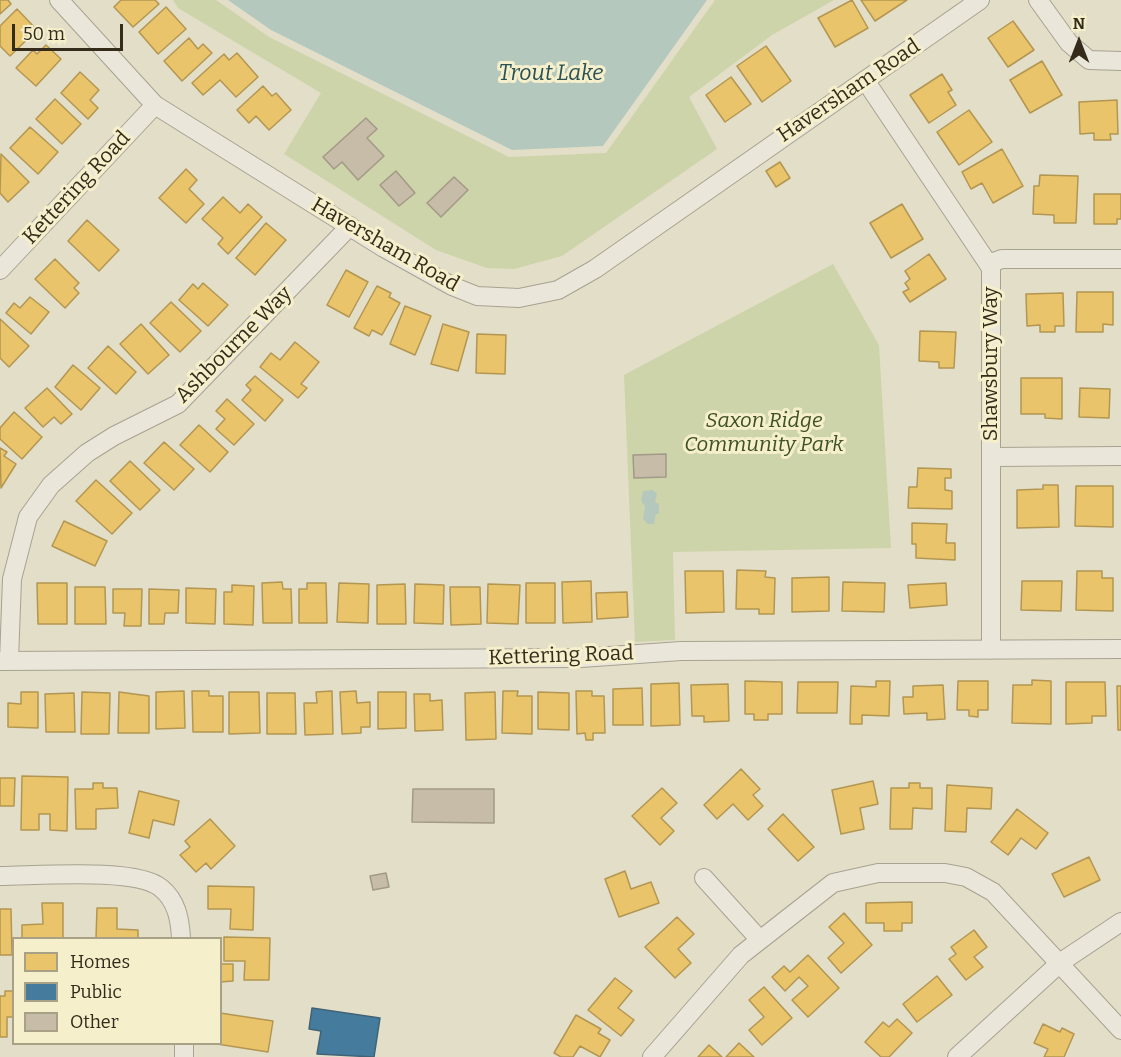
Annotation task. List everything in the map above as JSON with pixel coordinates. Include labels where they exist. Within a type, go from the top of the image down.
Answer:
[{"type":"street","name":"Haversham Road","points":[[59,0],[155,105],[350,226],[452,286],[477,296],[519,298],[538,296],[558,290],[595,269],[980,0]]},
{"type":"street","points":[[1038,0],[1069,43],[1089,60],[1121,61]]},
{"type":"street","name":"Shawsbury Way","points":[[865,80],[991,268],[991,650]]},
{"type":"street","name":"Kettering Road","points":[[0,270],[155,105]]},
{"type":"street","name":"Ashbourne Way","points":[[4,661],[12,579],[28,517],[51,485],[87,453],[178,404],[350,226]]},
{"type":"street","points":[[988,264],[1002,259],[1121,259]]},
{"type":"street","points":[[991,457],[1121,456]]},
{"type":"street","name":"Kettering Road","points":[[4,661],[581,658],[681,651],[1121,649]]},
{"type":"street","points":[[652,1057],[741,955],[833,883],[878,873],[945,873],[966,877],[993,892],[1061,962],[1121,1030]]},
{"type":"street","points":[[0,876],[123,876],[144,880],[160,887],[172,901],[180,919],[181,937]]},
{"type":"street","points":[[704,878],[760,940]]},
{"type":"street","points":[[957,1057],[1061,962],[1121,922]]},
{"type":"green space","points":[[173,0],[216,0],[269,37],[509,157],[606,153],[715,0],[834,0],[772,35],[689,97],[717,149],[562,256],[514,269],[487,268],[436,250],[284,154],[321,93],[178,8]]},
{"type":"green space","name":"Saxon Ridge Community Park","points":[[833,264],[879,345],[891,548],[673,552],[675,640],[635,642],[624,375]]},
{"type":"water","name":"Trout Lake","points":[[228,0],[707,0],[603,146],[512,150],[271,30]]},
{"type":"water","points":[[653,490],[657,494],[655,502],[659,504],[659,514],[656,514],[654,524],[648,524],[643,519],[645,506],[641,501],[643,491]]},
{"type":"building: Homes","points":[[0,0],[8,0],[11,4],[0,14]]},
{"type":"building: Homes","points":[[121,0],[155,0],[159,4],[133,27],[114,7]]},
{"type":"building: Homes","points":[[852,0],[868,28],[835,47],[818,18]]},
{"type":"building: Homes","points":[[861,0],[907,0],[875,21]]},
{"type":"building: Homes","points":[[166,7],[186,29],[158,54],[139,32]]},
{"type":"building: Homes","points":[[17,9],[37,30],[10,56],[0,46],[0,26]]},
{"type":"building: Homes","points":[[1013,21],[1034,50],[1008,67],[988,38]]},
{"type":"building: Homes","points":[[189,38],[198,49],[203,44],[212,53],[182,81],[164,61]]},
{"type":"building: Homes","points":[[46,45],[61,59],[36,86],[16,68],[33,50],[37,54]]},
{"type":"building: Homes","points":[[766,46],[791,81],[762,102],[737,66]]},
{"type":"building: Homes","points":[[237,53],[258,77],[236,97],[220,80],[203,95],[192,83],[224,54],[229,60]]},
{"type":"building: Homes","points":[[1042,61],[1062,95],[1030,113],[1010,80]]},
{"type":"building: Homes","points":[[80,72],[99,90],[90,100],[98,108],[88,119],[61,93]]},
{"type":"building: Homes","points":[[942,74],[952,90],[948,92],[956,105],[929,123],[910,95]]},
{"type":"building: Homes","points":[[731,77],[751,104],[725,122],[706,95]]},
{"type":"building: Homes","points":[[263,86],[272,96],[276,93],[291,110],[269,130],[256,116],[249,123],[237,110]]},
{"type":"building: Homes","points":[[55,99],[81,124],[62,144],[36,119]]},
{"type":"building: Homes","points":[[1117,100],[1118,134],[1110,134],[1111,140],[1094,140],[1094,133],[1080,134],[1079,102]]},
{"type":"building: Homes","points":[[969,110],[992,142],[959,165],[937,132]]},
{"type":"building: Homes","points":[[30,127],[58,152],[38,174],[10,148]]},
{"type":"building: Homes","points":[[1002,149],[1023,186],[993,203],[982,183],[971,189],[962,172]]},
{"type":"building: Homes","points":[[1,154],[29,182],[8,202],[0,193]]},
{"type":"building: Homes","points":[[780,162],[790,178],[776,187],[766,171]]},
{"type":"building: Homes","points":[[186,169],[197,180],[189,189],[204,204],[186,223],[159,198]]},
{"type":"building: Homes","points":[[1040,175],[1078,176],[1076,223],[1054,223],[1054,215],[1033,214],[1034,186],[1039,186]]},
{"type":"building: Homes","points":[[1094,194],[1121,194],[1121,219],[1117,219],[1117,224],[1094,224]]},
{"type":"building: Homes","points":[[223,197],[240,213],[248,204],[262,217],[228,254],[218,244],[223,238],[202,219]]},
{"type":"building: Homes","points":[[902,204],[923,239],[891,258],[870,223]]},
{"type":"building: Homes","points":[[87,220],[119,250],[99,271],[68,241]]},
{"type":"building: Homes","points":[[266,223],[286,240],[255,275],[236,258]]},
{"type":"building: Homes","points":[[929,254],[946,279],[910,302],[903,292],[909,289],[905,283],[910,279],[905,271]]},
{"type":"building: Homes","points":[[55,259],[79,283],[74,288],[79,293],[65,308],[35,279]]},
{"type":"building: Homes","points":[[346,270],[368,282],[349,317],[327,305]]},
{"type":"building: Homes","points":[[203,283],[228,305],[208,326],[179,300],[193,284],[198,289]]},
{"type":"building: Homes","points":[[377,286],[391,293],[389,297],[400,303],[382,335],[372,330],[369,336],[354,328]]},
{"type":"building: Homes","points":[[1077,292],[1113,292],[1113,325],[1103,324],[1103,332],[1076,332]]},
{"type":"building: Homes","points":[[1063,293],[1064,326],[1055,326],[1055,332],[1040,332],[1040,325],[1027,326],[1026,294]]},
{"type":"building: Homes","points":[[30,297],[49,312],[31,334],[6,313],[14,303],[20,308]]},
{"type":"building: Homes","points":[[171,302],[201,331],[180,352],[150,323]]},
{"type":"building: Homes","points":[[405,306],[431,316],[415,355],[390,344]]},
{"type":"building: Homes","points":[[0,319],[29,346],[9,367],[0,358]]},
{"type":"building: Homes","points":[[141,324],[169,355],[148,374],[120,344]]},
{"type":"building: Homes","points":[[443,324],[469,332],[458,371],[431,364]]},
{"type":"building: Homes","points":[[920,331],[956,332],[954,368],[939,368],[939,362],[919,361]]},
{"type":"building: Homes","points":[[477,334],[506,335],[505,374],[476,373]]},
{"type":"building: Homes","points":[[295,342],[319,362],[301,384],[307,388],[298,398],[260,367],[271,353],[280,360]]},
{"type":"building: Homes","points":[[108,346],[136,372],[116,394],[88,368]]},
{"type":"building: Homes","points":[[73,365],[100,388],[81,410],[55,387]]},
{"type":"building: Homes","points":[[255,376],[283,400],[265,421],[242,400],[251,390],[246,385]]},
{"type":"building: Homes","points":[[1021,378],[1062,378],[1062,419],[1045,418],[1045,414],[1021,414]]},
{"type":"building: Homes","points":[[47,388],[72,414],[61,424],[54,417],[43,427],[25,408]]},
{"type":"building: Homes","points":[[1080,388],[1110,389],[1109,418],[1079,417]]},
{"type":"building: Homes","points":[[227,399],[254,424],[234,445],[216,429],[225,419],[216,411]]},
{"type":"building: Homes","points":[[14,412],[42,437],[22,459],[0,439],[0,428]]},
{"type":"building: Homes","points":[[199,425],[228,452],[210,472],[180,445]]},
{"type":"building: Homes","points":[[164,442],[194,469],[174,490],[144,463]]},
{"type":"building: Homes","points":[[0,448],[7,452],[4,456],[16,464],[1,488]]},
{"type":"building: Homes","points":[[130,461],[160,490],[140,510],[110,481]]},
{"type":"building: Homes","points":[[918,468],[951,469],[951,478],[945,478],[945,490],[952,491],[952,509],[908,508],[909,487],[917,487]]},
{"type":"building: Homes","points":[[96,480],[132,513],[112,534],[76,501]]},
{"type":"building: Homes","points":[[1043,485],[1058,485],[1059,527],[1017,528],[1017,490],[1043,489]]},
{"type":"building: Homes","points":[[1076,486],[1113,486],[1113,527],[1075,526]]},
{"type":"building: Homes","points":[[64,521],[107,541],[95,566],[52,546]]},
{"type":"building: Homes","points":[[912,523],[947,524],[946,543],[955,543],[955,560],[916,558],[916,544],[912,544]]},
{"type":"building: Homes","points":[[737,570],[766,571],[765,577],[775,578],[774,614],[759,614],[759,609],[736,609]]},
{"type":"building: Homes","points":[[685,571],[723,571],[724,612],[686,613]]},
{"type":"building: Homes","points":[[1077,571],[1102,571],[1102,578],[1113,578],[1113,611],[1076,610]]},
{"type":"building: Homes","points":[[829,577],[829,611],[792,612],[792,578]]},
{"type":"building: Homes","points":[[591,581],[592,622],[563,623],[562,582]]},
{"type":"building: Homes","points":[[1022,581],[1062,581],[1061,611],[1021,610]]},
{"type":"building: Homes","points":[[282,582],[283,589],[291,589],[292,623],[263,623],[262,583]]},
{"type":"building: Homes","points":[[843,582],[885,583],[884,612],[842,611]]},
{"type":"building: Homes","points":[[37,583],[67,583],[67,624],[38,624]]},
{"type":"building: Homes","points":[[307,583],[326,583],[327,623],[299,623],[299,589],[307,589]]},
{"type":"building: Homes","points":[[339,583],[369,584],[368,623],[337,622]]},
{"type":"building: Homes","points":[[526,583],[555,583],[555,623],[526,623]]},
{"type":"building: Homes","points":[[946,583],[947,605],[910,608],[908,585]]},
{"type":"building: Homes","points":[[405,584],[406,624],[377,624],[377,585]]},
{"type":"building: Homes","points":[[415,584],[444,585],[443,624],[414,623]]},
{"type":"building: Homes","points":[[488,584],[520,585],[518,624],[487,623]]},
{"type":"building: Homes","points":[[232,585],[254,586],[253,625],[224,624],[224,592],[232,592]]},
{"type":"building: Homes","points":[[75,587],[105,587],[106,624],[75,624]]},
{"type":"building: Homes","points":[[450,587],[480,587],[481,624],[451,625]]},
{"type":"building: Homes","points":[[186,588],[216,589],[215,624],[186,623]]},
{"type":"building: Homes","points":[[113,589],[142,589],[141,626],[124,626],[125,613],[113,613]]},
{"type":"building: Homes","points":[[149,589],[179,590],[178,613],[165,613],[164,624],[149,624]]},
{"type":"building: Homes","points":[[627,592],[628,617],[597,619],[596,593]]},
{"type":"building: Homes","points":[[1032,680],[1051,681],[1051,724],[1012,723],[1013,685],[1032,685]]},
{"type":"building: Homes","points":[[745,681],[782,682],[782,714],[768,714],[768,720],[754,720],[754,714],[745,714]]},
{"type":"building: Homes","points":[[876,681],[890,681],[889,716],[862,715],[862,724],[850,724],[851,686],[876,687]]},
{"type":"building: Homes","points":[[958,681],[988,681],[988,710],[978,710],[978,717],[969,716],[969,710],[957,710]]},
{"type":"building: Homes","points":[[798,682],[838,682],[837,713],[797,713]]},
{"type":"building: Homes","points":[[1066,682],[1105,682],[1106,716],[1092,716],[1092,723],[1066,724]]},
{"type":"building: Homes","points":[[679,683],[680,725],[651,726],[651,684]]},
{"type":"building: Homes","points":[[728,684],[729,721],[704,722],[704,716],[692,716],[691,685]]},
{"type":"building: Homes","points":[[943,685],[945,719],[927,720],[927,713],[904,714],[903,697],[913,697],[913,686]]},
{"type":"building: Homes","points":[[1117,686],[1121,686],[1121,730],[1118,730]]},
{"type":"building: Homes","points":[[642,688],[643,725],[613,725],[613,689]]},
{"type":"building: Homes","points":[[184,691],[185,728],[156,729],[156,692]]},
{"type":"building: Homes","points":[[192,691],[209,691],[209,696],[223,696],[223,732],[193,732]]},
{"type":"building: Homes","points":[[332,691],[333,734],[305,735],[304,703],[317,703],[316,692]]},
{"type":"building: Homes","points":[[356,691],[357,703],[370,702],[370,727],[361,727],[361,733],[342,734],[340,692]]},
{"type":"building: Homes","points":[[503,691],[518,691],[517,696],[532,696],[532,734],[502,733]]},
{"type":"building: Homes","points":[[576,691],[592,691],[592,696],[604,696],[605,733],[593,733],[593,740],[586,740],[585,733],[577,734]]},
{"type":"building: Homes","points":[[21,692],[38,692],[38,728],[8,727],[8,703],[21,704]]},
{"type":"building: Homes","points":[[82,692],[110,693],[109,734],[81,734]]},
{"type":"building: Homes","points":[[119,692],[149,696],[149,733],[118,733]]},
{"type":"building: Homes","points":[[229,692],[259,692],[260,733],[229,734]]},
{"type":"building: Homes","points":[[378,692],[406,692],[406,728],[378,729]]},
{"type":"building: Homes","points":[[495,692],[496,739],[466,740],[465,693]]},
{"type":"building: Homes","points":[[538,692],[569,693],[569,730],[538,729]]},
{"type":"building: Homes","points":[[74,693],[75,732],[46,732],[45,694]]},
{"type":"building: Homes","points":[[267,693],[295,693],[296,734],[267,734]]},
{"type":"building: Homes","points":[[414,694],[430,694],[430,701],[442,700],[443,730],[415,731]]},
{"type":"building: Homes","points":[[741,769],[760,789],[753,795],[763,806],[748,820],[733,804],[717,819],[704,805]]},
{"type":"building: Homes","points":[[22,776],[68,777],[67,831],[50,830],[50,814],[39,814],[39,830],[21,830]]},
{"type":"building: Homes","points":[[0,778],[15,778],[14,806],[0,806]]},
{"type":"building: Homes","points":[[873,781],[878,804],[860,808],[864,829],[841,834],[832,790]]},
{"type":"building: Homes","points":[[93,783],[103,783],[103,788],[117,788],[118,808],[96,809],[96,829],[76,829],[75,789],[93,789]]},
{"type":"building: Homes","points":[[909,783],[920,783],[920,788],[932,788],[932,809],[913,808],[912,829],[890,829],[891,788],[909,788]]},
{"type":"building: Homes","points":[[947,785],[992,788],[991,809],[967,808],[966,832],[945,831]]},
{"type":"building: Homes","points":[[662,788],[677,803],[661,818],[674,831],[660,845],[632,816]]},
{"type":"building: Homes","points":[[139,791],[179,801],[174,825],[153,820],[149,838],[129,833]]},
{"type":"building: Homes","points":[[1017,809],[1048,833],[1036,849],[1021,838],[1008,855],[991,842]]},
{"type":"building: Homes","points":[[783,814],[814,847],[798,861],[768,829]]},
{"type":"building: Homes","points":[[210,819],[235,846],[211,869],[206,863],[196,872],[180,855],[190,847],[185,841]]},
{"type":"building: Homes","points":[[1089,857],[1100,880],[1064,897],[1052,874]]},
{"type":"building: Homes","points":[[625,871],[631,889],[651,882],[659,903],[619,917],[605,879]]},
{"type":"building: Homes","points":[[208,886],[254,887],[253,930],[230,929],[231,909],[208,909]]},
{"type":"building: Homes","points":[[912,902],[912,923],[902,923],[902,931],[884,931],[884,923],[866,923],[866,903]]},
{"type":"building: Homes","points":[[42,903],[63,903],[63,937],[22,937],[22,925],[43,924]]},
{"type":"building: Homes","points":[[97,908],[117,908],[117,929],[138,930],[138,937],[96,937]]},
{"type":"building: Homes","points":[[0,909],[11,909],[12,955],[0,955]]},
{"type":"building: Homes","points":[[844,913],[872,945],[841,973],[828,958],[844,943],[829,927]]},
{"type":"building: Homes","points":[[677,917],[694,934],[678,949],[691,963],[675,978],[645,947]]},
{"type":"building: Homes","points":[[974,930],[987,947],[974,957],[983,967],[966,980],[949,959],[956,954],[951,947]]},
{"type":"building: Homes","points":[[224,937],[270,938],[269,980],[244,980],[245,961],[224,961]]},
{"type":"building: Homes","points":[[808,955],[839,988],[808,1017],[792,1000],[808,986],[799,977],[785,991],[772,977],[784,966],[790,972]]},
{"type":"building: Homes","points":[[222,964],[233,964],[233,981],[222,982]]},
{"type":"building: Homes","points":[[937,976],[952,995],[917,1022],[903,1004]]},
{"type":"building: Homes","points":[[615,978],[632,991],[618,1008],[634,1020],[621,1036],[588,1010]]},
{"type":"building: Homes","points":[[764,987],[792,1018],[762,1045],[749,1030],[764,1017],[749,1000]]},
{"type":"building: Homes","points":[[5,991],[12,991],[12,1017],[7,1017],[7,1037],[0,1037],[0,996],[5,996]]},
{"type":"building: Homes","points":[[222,1013],[273,1021],[268,1052],[222,1045]]},
{"type":"building: Homes","points":[[576,1015],[601,1029],[598,1033],[610,1040],[600,1057],[580,1046],[573,1057],[561,1057],[554,1053]]},
{"type":"building: Homes","points":[[897,1019],[912,1033],[889,1057],[881,1057],[865,1042],[883,1022],[889,1027]]},
{"type":"building: Homes","points":[[1043,1024],[1060,1032],[1062,1028],[1074,1034],[1064,1057],[1044,1057],[1048,1049],[1034,1043]]},
{"type":"building: Homes","points":[[739,1043],[754,1057],[726,1057]]},
{"type":"building: Homes","points":[[709,1045],[722,1057],[698,1057]]},
{"type":"building: Public","points":[[312,1008],[380,1018],[374,1057],[317,1054],[321,1031],[309,1029]]},
{"type":"building: Other","points":[[366,118],[377,129],[367,138],[384,156],[358,180],[342,162],[334,169],[323,157]]},
{"type":"building: Other","points":[[396,171],[415,193],[399,206],[380,185]]},
{"type":"building: Other","points":[[454,177],[468,190],[441,217],[427,203]]},
{"type":"building: Other","points":[[666,454],[666,477],[634,478],[633,455]]},
{"type":"building: Other","points":[[413,789],[494,789],[494,823],[412,822]]},
{"type":"building: Other","points":[[386,873],[389,887],[373,890],[370,876]]}]
